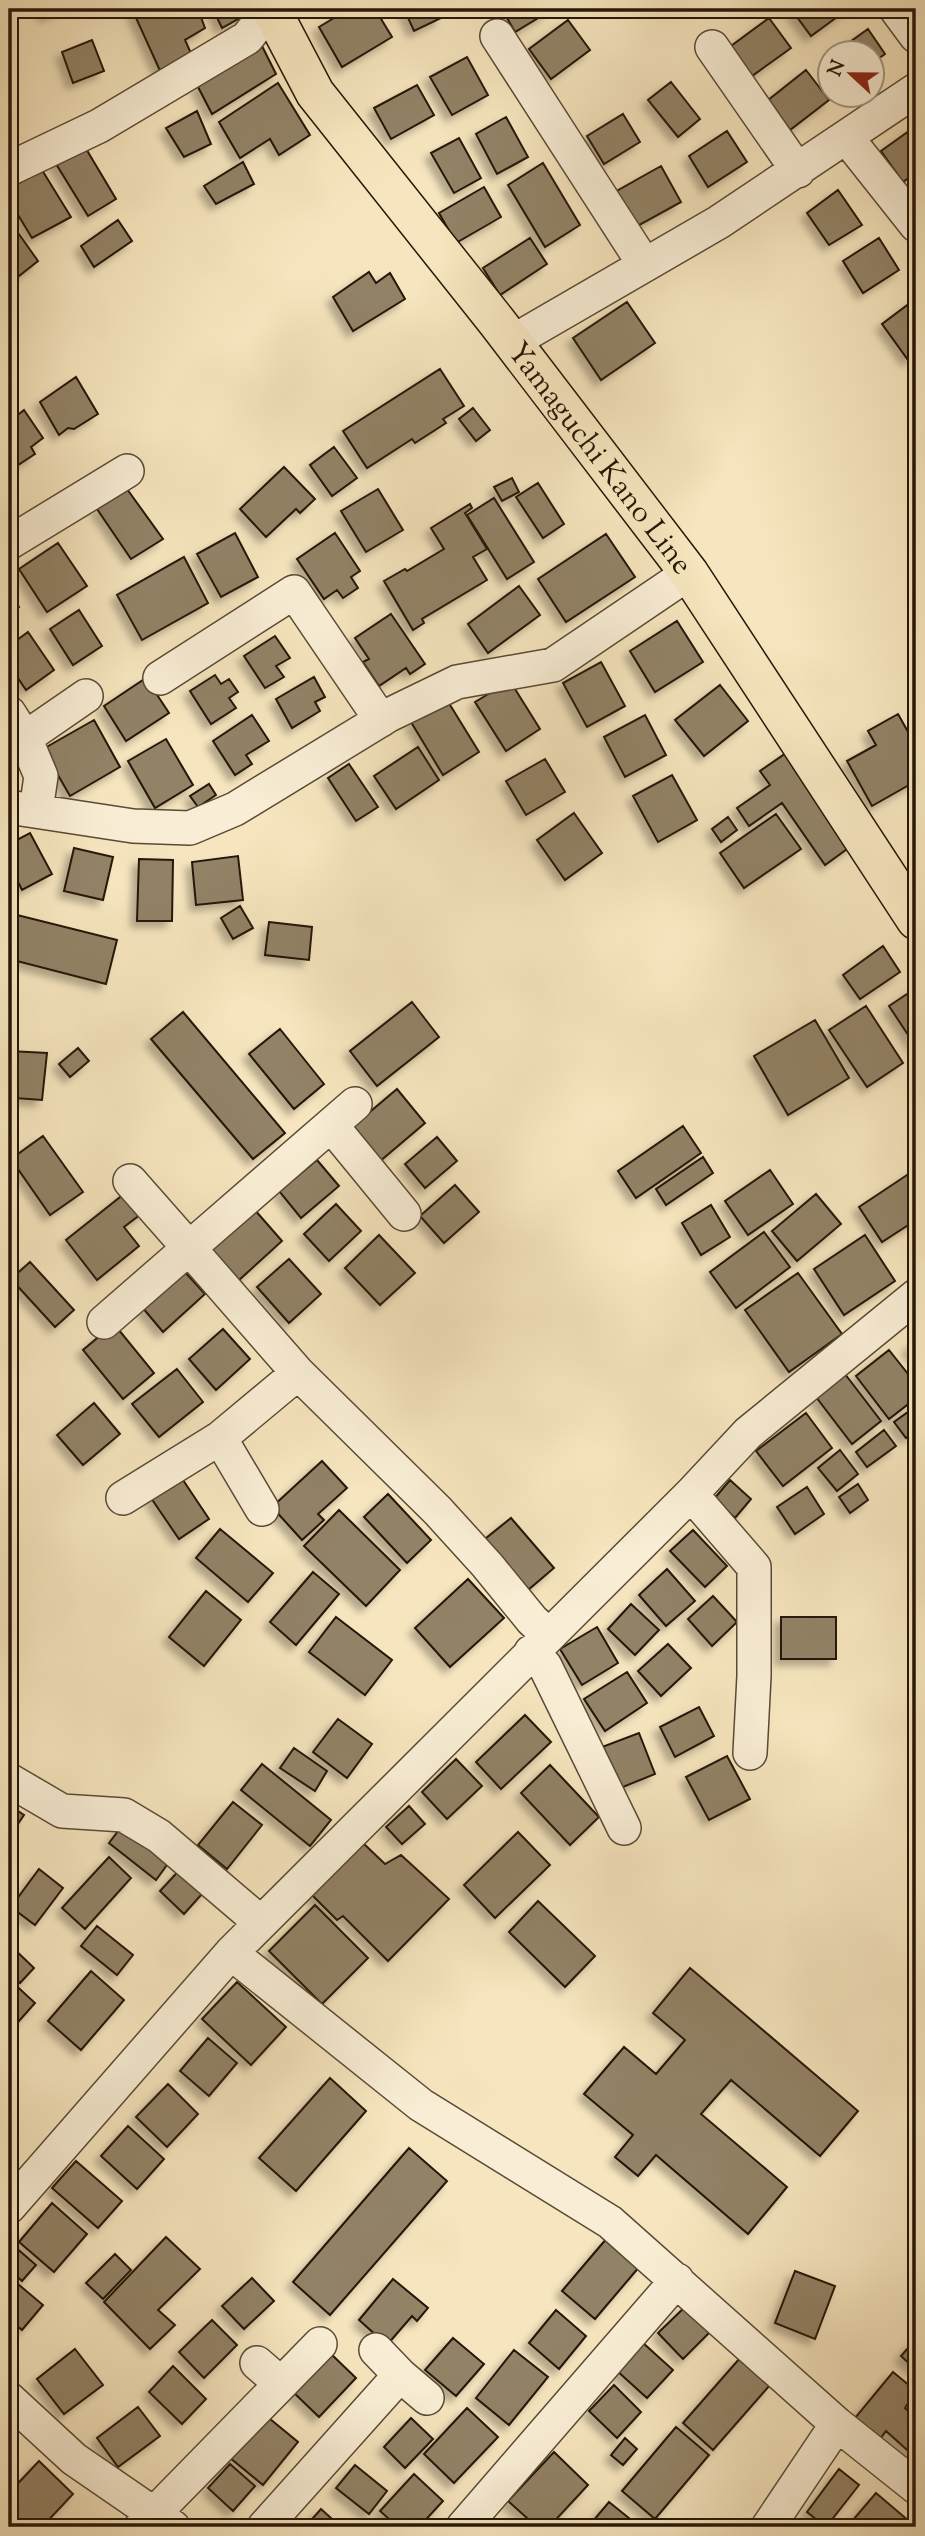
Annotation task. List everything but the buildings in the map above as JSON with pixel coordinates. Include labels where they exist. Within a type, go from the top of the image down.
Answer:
[{"type":"main road","name":"Yamaguchi Kano Line","points":[[270,9],[315,93],[512,342],[689,573],[916,920]]},
{"type":"street","points":[[9,169],[99,126],[247,38],[270,9]]},
{"type":"street","points":[[896,9],[916,36]]},
{"type":"street","points":[[497,36],[645,264]]},
{"type":"street","points":[[712,47],[798,171]]},
{"type":"street","points":[[512,342],[719,222],[916,90]]},
{"type":"street","points":[[847,138],[916,224]]},
{"type":"street","points":[[9,543],[127,471]]},
{"type":"street","points":[[86,696],[17,725],[41,776],[23,811],[133,826],[190,828],[235,809],[381,720],[457,682],[553,665],[689,573]]},
{"type":"street","points":[[160,678],[294,592],[381,720]]},
{"type":"street","points":[[104,1322],[343,1114],[404,1214]]},
{"type":"street","points":[[130,1181],[298,1373],[438,1511],[532,1620],[545,1666],[624,1828]]},
{"type":"street","points":[[9,2207],[232,1953],[691,1494],[748,1433],[916,1296]]},
{"type":"street","points":[[123,1498],[220,1438],[298,1373]]},
{"type":"street","points":[[220,1438],[262,1509]]},
{"type":"street","points":[[691,1494],[754,1567],[754,1676],[750,1753]]},
{"type":"street","points":[[9,1780],[62,1811],[124,1815],[159,1836],[261,1923]]},
{"type":"street","points":[[232,1953],[421,2105],[610,2221],[837,2424],[916,2487]]},
{"type":"street","points":[[463,2527],[677,2280]]},
{"type":"street","points":[[9,2399],[74,2459],[156,2523],[269,2374],[320,2344]]},
{"type":"street","points":[[376,2350],[427,2398]]},
{"type":"street","points":[[264,2527],[400,2375]]},
{"type":"street","points":[[768,2527],[837,2424]]}]
